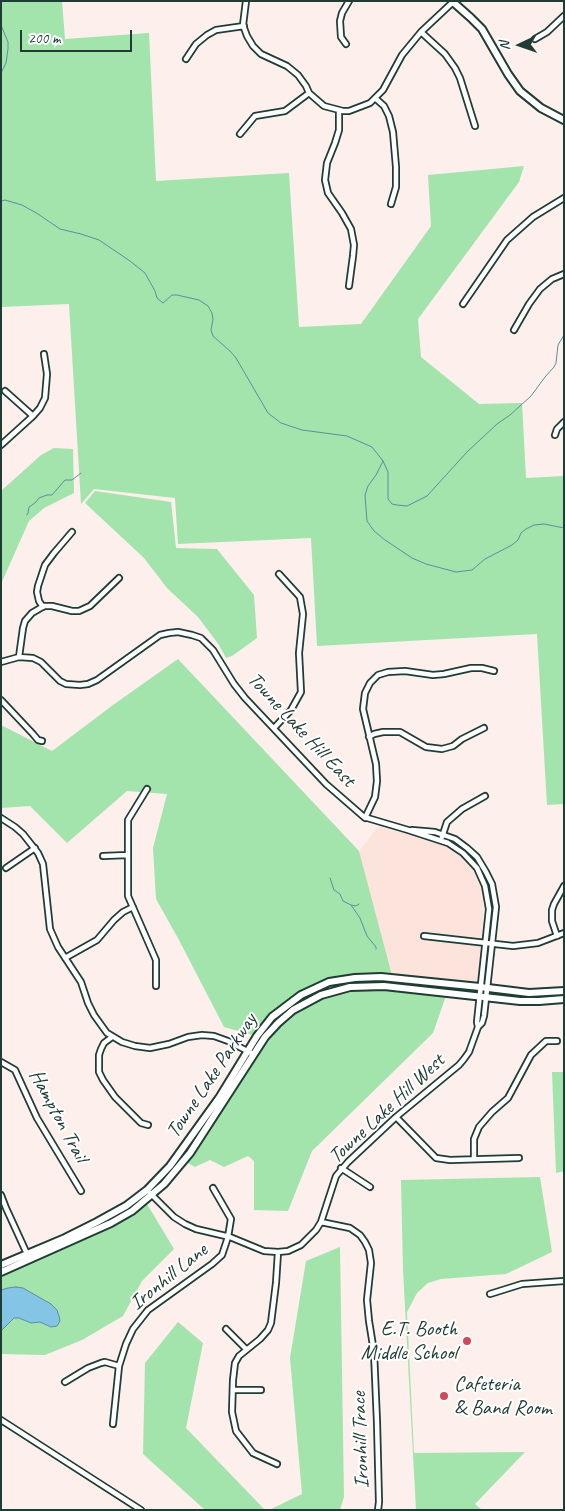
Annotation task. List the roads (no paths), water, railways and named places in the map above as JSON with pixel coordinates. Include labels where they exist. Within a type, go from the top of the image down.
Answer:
[{"type":"main road","points":[[453,2],[482,29],[520,91],[541,108],[564,120]]},
{"type":"main road","name":"Towne Lake Parkway","points":[[1,1265],[28,1257],[111,1223],[132,1211],[149,1192],[164,1184],[190,1153],[250,1053],[257,1036],[272,1017],[301,995],[329,982],[381,977],[529,993],[564,990]]},
{"type":"main road","name":"Towne Lake Parkway","points":[[250,1053],[293,1010],[321,994],[350,987],[384,986],[531,1001],[564,999]]},
{"type":"main road","name":"Towne Lake Parkway","points":[[1,1272],[28,1257]]},
{"type":"street","points":[[246,1],[244,26],[253,46],[261,54],[287,66],[298,75],[309,93],[324,106],[339,111],[349,111],[370,103],[383,90],[402,55],[421,32],[453,2]]},
{"type":"street","points":[[346,44],[341,37],[340,21],[349,1]]},
{"type":"street","points":[[536,39],[547,32],[564,16]]},
{"type":"street","points":[[186,58],[196,44],[216,30],[244,26]]},
{"type":"street","points":[[421,32],[445,54],[455,68],[475,126]]},
{"type":"street","points":[[240,134],[254,116],[285,111],[309,93]]},
{"type":"street","points":[[375,98],[384,106],[393,132],[396,187],[391,204]]},
{"type":"street","points":[[339,111],[339,130],[327,163],[325,180],[328,193],[351,229],[354,245],[349,286]]},
{"type":"street","points":[[463,304],[507,240],[533,217],[564,198]]},
{"type":"street","points":[[514,330],[540,289],[552,279],[564,274]]},
{"type":"street","points":[[1,445],[33,416],[42,404],[46,393],[47,374],[44,354]]},
{"type":"street","points":[[5,391],[33,416]]},
{"type":"street","points":[[555,435],[564,422]]},
{"type":"street","points":[[43,607],[37,592],[45,565],[72,532]]},
{"type":"street","points":[[274,728],[291,710],[301,692],[299,653],[303,614],[300,597],[279,574]]},
{"type":"street","points":[[1,662],[19,657],[23,628],[32,613],[43,607],[52,606],[79,611],[90,606],[119,578]]},
{"type":"street","name":"Towne Lake Hill East","points":[[19,657],[33,658],[41,662],[60,681],[66,684],[80,685],[97,680],[160,635],[178,632],[201,638],[208,644],[245,698],[326,784],[365,818],[441,840],[463,853],[477,868],[487,894],[489,910],[484,987]]},
{"type":"street","points":[[365,818],[373,802],[377,786],[376,764],[363,709],[364,698],[370,683],[383,673],[394,671],[433,675],[471,668],[494,671]]},
{"type":"street","points":[[1,700],[32,734],[42,741]]},
{"type":"street","points":[[369,737],[383,732],[400,732],[421,745],[442,749],[453,746],[462,739],[484,728]]},
{"type":"street","points":[[147,789],[128,820],[128,896],[156,960],[156,986]]},
{"type":"street","points":[[441,840],[448,822],[454,816],[462,809],[485,796]]},
{"type":"street","points":[[1,818],[15,827],[35,848],[43,864],[50,929],[58,947],[81,982],[94,1015],[107,1033],[122,1042],[150,1048],[188,1037],[214,1036],[228,1040],[250,1053]]},
{"type":"street","name":"Towne Lake Hill East","points":[[408,830],[423,830],[443,834],[455,839],[477,857],[492,884],[496,907],[492,944],[482,997]]},
{"type":"street","points":[[6,868],[35,848]]},
{"type":"street","points":[[103,856],[128,855]]},
{"type":"street","points":[[557,936],[552,921],[552,910],[564,886]]},
{"type":"street","points":[[65,958],[97,940],[114,920],[132,907]]},
{"type":"street","points":[[424,936],[520,946],[538,943],[564,933]]},
{"type":"street","name":"Towne Lake Hill West","points":[[149,1192],[174,1217],[196,1229],[264,1251],[288,1252],[301,1245],[321,1222],[332,1185],[341,1168],[396,1117],[459,1065],[469,1052],[478,1027],[482,1023],[482,997]]},
{"type":"street","points":[[112,1037],[104,1043],[101,1049],[99,1072],[115,1097],[141,1123],[148,1125]]},
{"type":"street","points":[[474,1159],[474,1139],[479,1127],[508,1098],[531,1055],[546,1041],[557,1042]]},
{"type":"street","name":"Hampton Trail","points":[[1,1062],[14,1070],[37,1118],[81,1191]]},
{"type":"street","points":[[396,1117],[436,1158],[450,1160],[519,1158]]},
{"type":"street","points":[[341,1168],[370,1187]]},
{"type":"street","name":"Ironhill Lane","points":[[113,1424],[119,1366],[133,1328],[148,1310],[222,1255],[228,1238],[231,1219],[213,1188]]},
{"type":"street","points":[[1,1195],[28,1257]]},
{"type":"street","name":"Ironhill Trace","points":[[321,1222],[350,1228],[360,1234],[369,1250],[371,1263],[367,1300],[374,1352],[378,1431],[378,1510]]},
{"type":"street","points":[[277,1464],[253,1453],[236,1431],[232,1412],[232,1390],[236,1363],[239,1356],[260,1339],[271,1323],[278,1252]]},
{"type":"street","points":[[490,1294],[522,1284],[564,1281]]},
{"type":"street","points":[[226,1329],[246,1349]]},
{"type":"street","points":[[65,1382],[88,1368],[101,1363],[105,1362],[119,1366]]},
{"type":"street","points":[[232,1390],[261,1390]]},
{"type":"street","points":[[1,1420],[141,1510]]},
{"type":"water","points":[[16,1287],[23,1288],[51,1304],[57,1310],[59,1316],[60,1321],[57,1326],[51,1327],[40,1322],[31,1323],[14,1318],[1,1331],[1,1290]]},
{"type":"waterway","points":[[1,25],[8,42],[6,63],[1,73]]},
{"type":"waterway","points":[[1,201],[5,200],[22,205],[60,229],[99,240],[145,273],[157,298],[163,303],[172,295],[177,295],[199,300],[208,306],[212,313],[211,330],[213,336],[236,358],[268,413],[281,423],[302,430],[347,436],[372,447],[383,461],[388,472],[388,499],[392,504],[407,506],[427,496],[467,452],[531,396],[554,367],[558,345],[564,335]]},
{"type":"waterway","points":[[383,461],[368,486],[365,495],[367,521],[374,531],[385,540],[412,558],[426,564],[456,572],[472,570],[485,559],[512,545],[518,540],[521,533],[534,525],[544,524],[564,528]]},
{"type":"waterway","points":[[27,515],[29,507],[39,498],[52,495],[65,480],[72,480],[81,473]]},
{"type":"waterway","points":[[330,878],[334,890],[340,894],[343,901],[356,906],[359,904]]},
{"type":"waterway","points":[[351,905],[376,949]]},
{"type":"place","name":"E.T. Booth Middle School","points":[[467,1341]]},
{"type":"place","name":"Cafeteria & Band Room","points":[[444,1396]]}]
